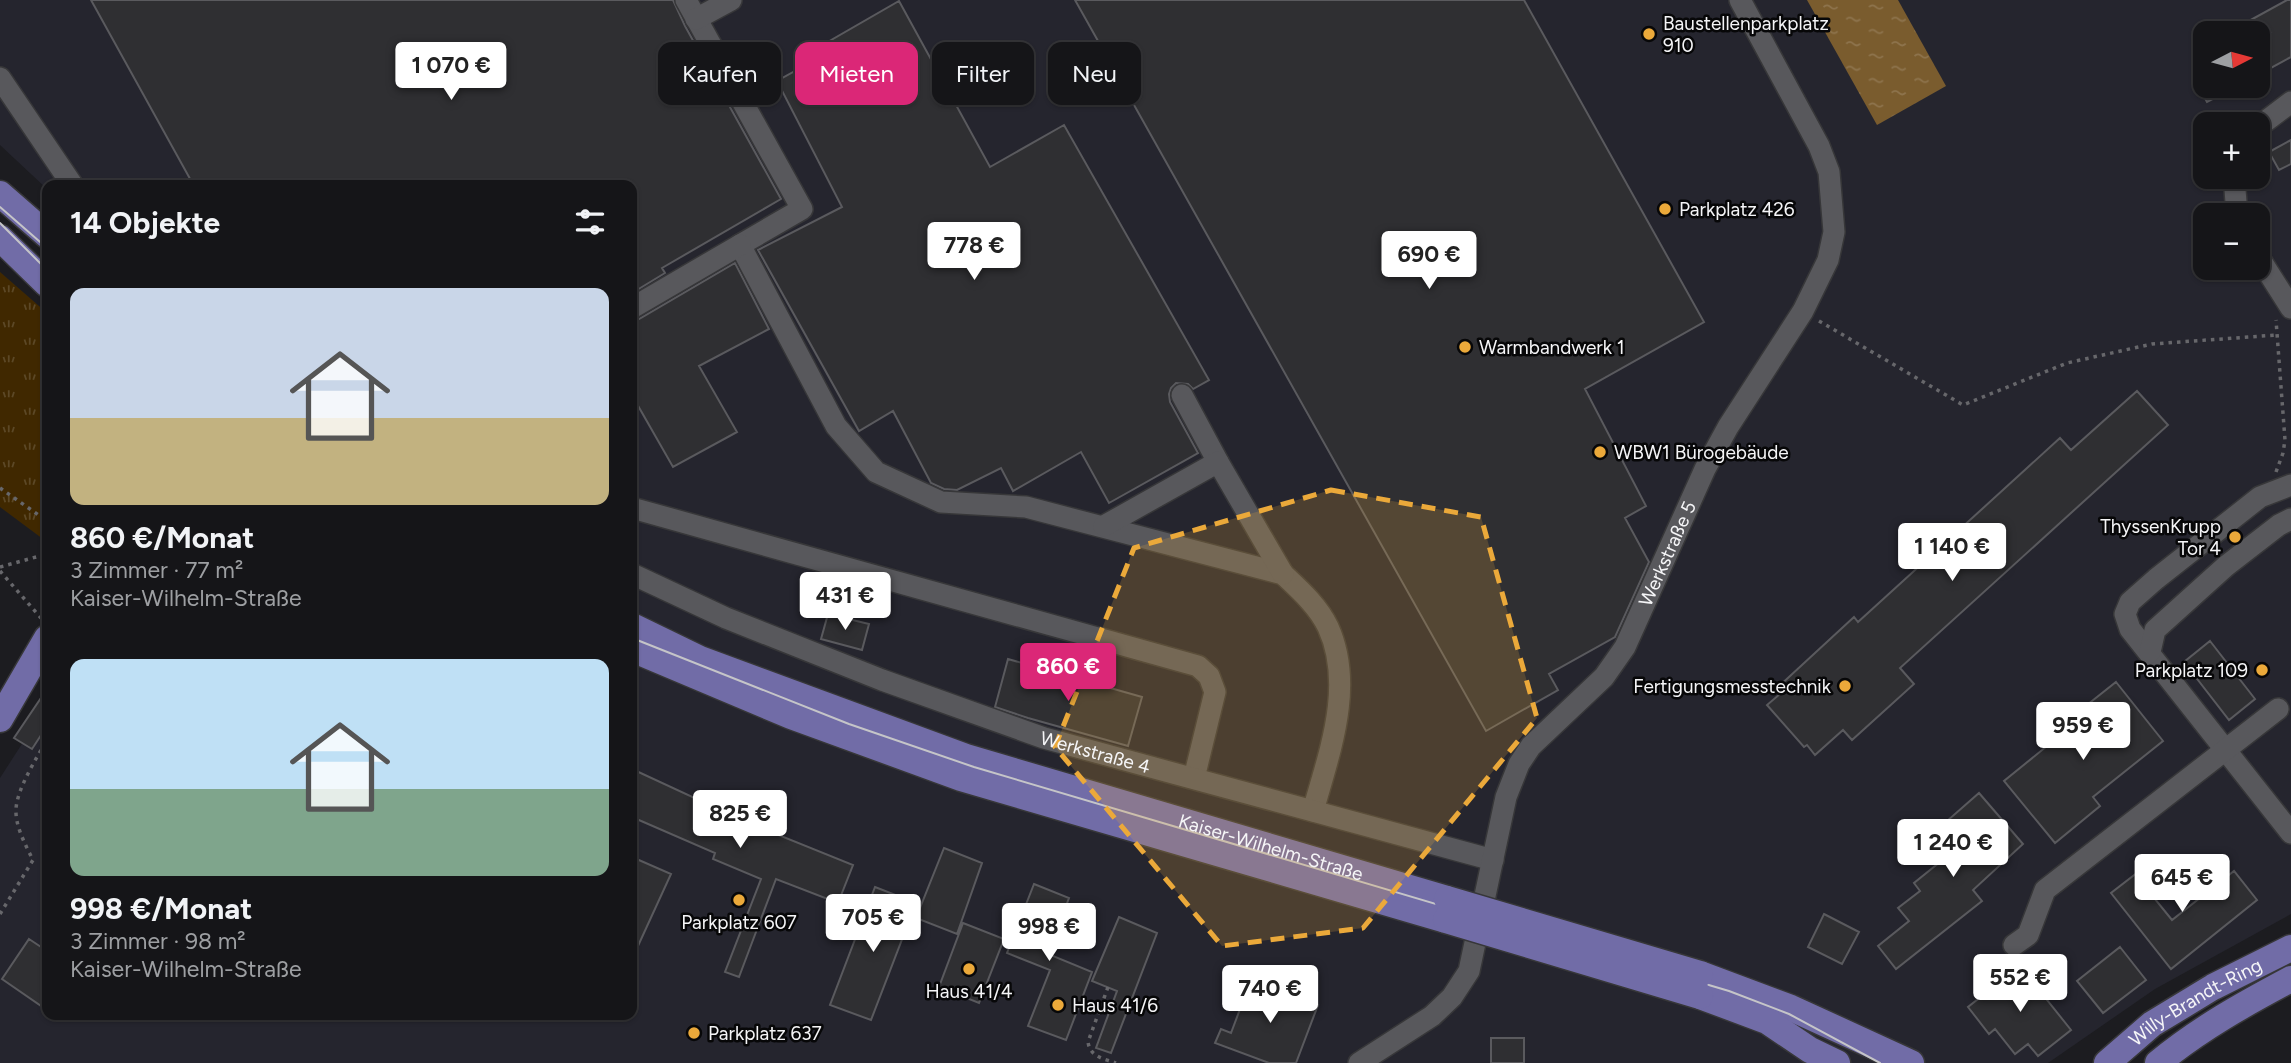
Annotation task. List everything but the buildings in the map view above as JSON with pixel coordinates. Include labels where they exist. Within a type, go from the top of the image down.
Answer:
[{"type":"main road","points":[[0,194],[42,231]]},
{"type":"main road","points":[[0,238],[42,279]]},
{"type":"main road","name":"Kaiser-Wilhelm-Straße","points":[[637,628],[700,659],[966,757],[1447,910],[1700,985],[1791,1008],[1911,1063]]},
{"type":"main road","points":[[0,719],[42,647]]},
{"type":"main road","name":"Kaiser-Wilhelm-Straße","points":[[637,651],[791,716],[961,778],[1447,910]]},
{"type":"main road","name":"Willy-Brandt-Ring","points":[[2107,1063],[2152,1024],[2213,987],[2291,948]]},
{"type":"main road","name":"Willy-Brandt-Ring","points":[[2158,1063],[2180,1044],[2228,1013],[2291,979]]},
{"type":"main road","name":"Kaiser-Wilhelm-Straße","points":[[1700,985],[1767,1021],[1816,1056],[1837,1063]]},
{"type":"street","points":[[637,306],[802,209],[686,0]]},
{"type":"street","points":[[696,19],[731,0]]},
{"type":"street","name":"Werkstraße 5","points":[[1359,1063],[1432,1016],[1452,998],[1469,971],[1506,797],[1519,764],[1531,746],[1604,677],[1625,647],[1688,513],[1705,469],[1728,426],[1803,311],[1828,260],[1834,232],[1829,172],[1819,146],[1740,0]]},
{"type":"street","points":[[0,78],[69,180]]},
{"type":"street","points":[[2270,118],[2291,102]]},
{"type":"street","points":[[740,245],[836,426],[876,472],[941,502],[1026,507],[1283,574]]},
{"type":"street","points":[[2270,278],[2291,308]]},
{"type":"street","points":[[1182,395],[1283,574],[1307,596],[1327,626],[1337,655],[1339,715],[1313,811]]},
{"type":"street","points":[[1104,526],[1218,462]]},
{"type":"street","points":[[2285,487],[2260,497],[2156,579],[2130,602],[2125,614],[2130,629],[2226,748],[2288,832]]},
{"type":"street","points":[[637,509],[1198,666],[1209,676],[1215,692],[1194,778]]},
{"type":"street","points":[[2150,652],[2155,630],[2226,566],[2279,525],[2291,519]]},
{"type":"street","name":"Werkstraße 4","points":[[637,576],[726,618],[882,680],[1044,738],[1493,860]]},
{"type":"street","points":[[2014,945],[2028,935],[2045,890],[2278,709]]},
{"type":"path","points":[[2273,284],[2285,440],[2275,473],[2285,487]]},
{"type":"path","points":[[1824,324],[1963,405],[2067,363],[2152,344],[2277,335]]},
{"type":"path","points":[[0,488],[42,517]]},
{"type":"path","points":[[42,556],[0,569],[42,619]]},
{"type":"path","points":[[0,914],[33,860],[22,838],[16,809],[28,772],[42,748]]},
{"type":"path","points":[[1108,987],[1088,1042],[1095,1055],[1116,1063]]},
{"type":"highlighted area","points":[[1331,490],[1481,517],[1537,718],[1363,928],[1222,946],[1055,747],[1134,548]]},
{"type":"shaded area","points":[[0,0],[2291,0],[2291,914],[2155,989],[2048,1063],[0,1063],[0,778],[42,713],[42,1020],[637,1020],[637,180],[42,180],[42,184],[0,145]]},
{"type":"green space","points":[[0,272],[42,309],[42,538],[0,507]]},
{"type":"water","points":[[1807,0],[1898,0],[1946,86],[1877,125]]},
{"type":"tram line","points":[[0,207],[42,244]]},
{"type":"tram line","points":[[0,223],[42,265]]},
{"type":"tram line","points":[[637,640],[849,724],[974,767],[1729,991],[1789,1014],[1880,1063]]},
{"type":"place","name":"Baustellenparkplatz 910","points":[[1649,34]]},
{"type":"place","name":"Parkplatz 426","points":[[1665,209]]},
{"type":"place","name":"Warmbandwerk 1","points":[[1465,347]]},
{"type":"place","name":"WBW1 Bürogebäude","points":[[1600,452]]},
{"type":"place","name":"ThyssenKrupp Tor 4","points":[[2235,537]]},
{"type":"place","name":"Parkplatz 109","points":[[2262,670]]},
{"type":"place","name":"Fertigungsmesstechnik","points":[[1845,686]]},
{"type":"place","name":"Parkplatz 607","points":[[739,900]]},
{"type":"place","name":"Haus 41/4","points":[[969,969]]},
{"type":"place","name":"Haus 41/6","points":[[1058,1005]]},
{"type":"place","name":"Parkplatz 637","points":[[694,1033]]}]
